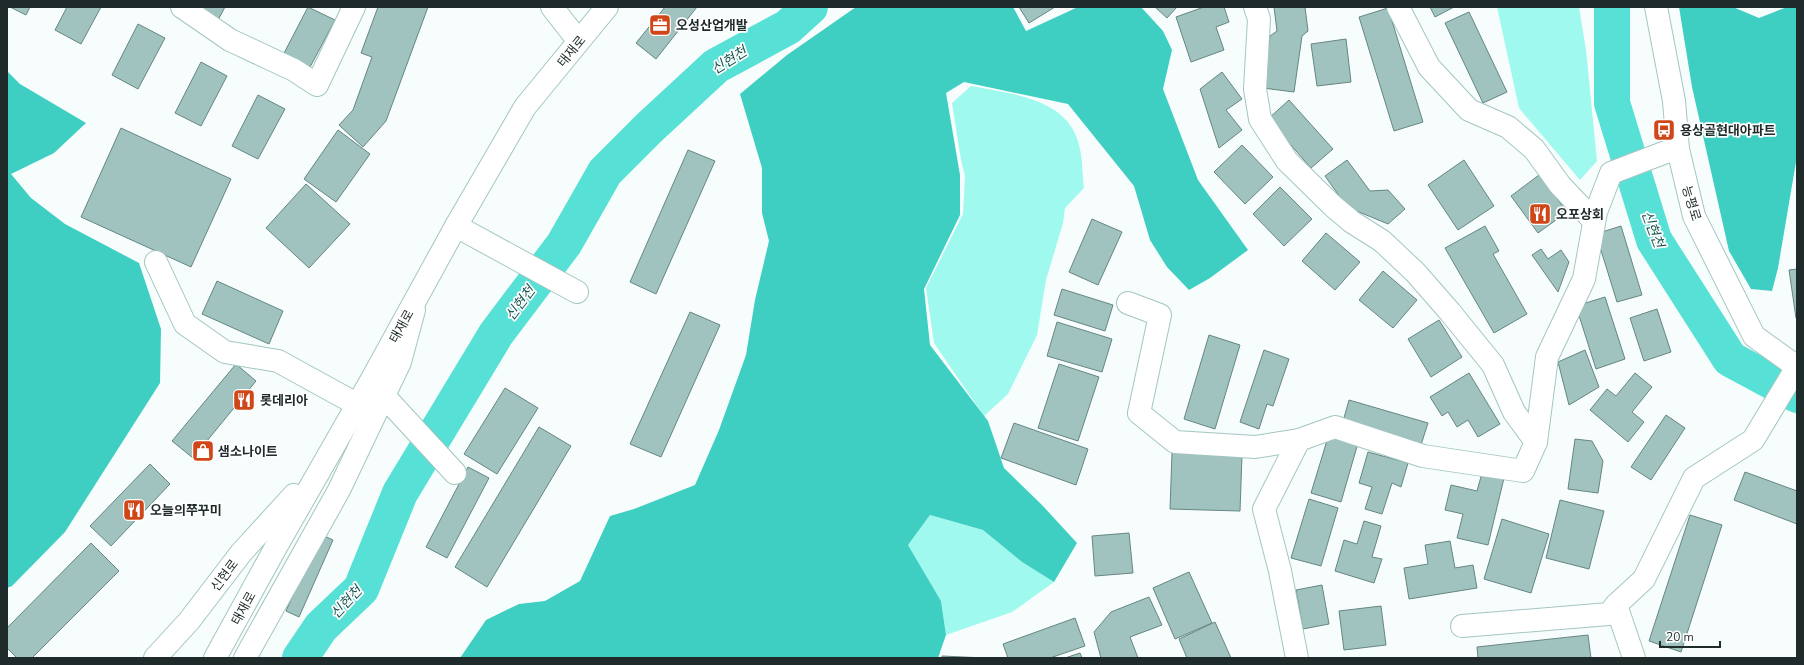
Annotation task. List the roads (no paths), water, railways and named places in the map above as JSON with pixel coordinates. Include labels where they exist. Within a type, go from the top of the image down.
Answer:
[{"type":"main road","points":[[182,7],[230,40],[294,70],[317,85],[354,7]]},
{"type":"main road","points":[[552,7],[573,34]]},
{"type":"main road","name":"태재로","points":[[203,658],[415,280],[518,101],[595,7]]},
{"type":"main road","name":"태재로","points":[[216,658],[276,547],[456,226],[525,107],[607,7]]},
{"type":"main road","points":[[1255,7],[1259,19],[1255,89],[1260,119],[1287,161],[1334,207],[1352,222],[1382,242],[1415,272],[1493,365],[1514,412],[1536,442]]},
{"type":"main road","points":[[1398,7],[1429,67],[1469,110],[1508,128],[1534,149],[1560,185],[1594,221]]},
{"type":"main road","name":"능평로","points":[[1656,7],[1674,102],[1672,150],[1694,216],[1754,336],[1797,368]]},
{"type":"main road","points":[[1128,303],[1160,315],[1139,413],[1175,442],[1255,447],[1298,440],[1335,427],[1423,456],[1523,471],[1536,442],[1547,357],[1584,279],[1596,212],[1611,173],[1672,150]]},
{"type":"main road","points":[[456,226],[577,292]]},
{"type":"main road","points":[[156,262],[185,324],[225,352],[278,361],[349,400]]},
{"type":"main road","points":[[245,658],[339,490],[384,396],[400,362],[419,293]]},
{"type":"main road","points":[[1462,626],[1609,614],[1616,605],[1644,579],[1694,478],[1753,440],[1797,368]]},
{"type":"main road","points":[[384,396],[455,473]]},
{"type":"main road","points":[[1297,658],[1280,571],[1264,509],[1298,440]]},
{"type":"main road","name":"신현로","points":[[155,658],[190,621],[241,553],[294,495]]},
{"type":"main road","points":[[1616,605],[1634,658]]},
{"type":"waterway","name":"신현천","points":[[300,658],[321,627],[361,589],[400,493],[496,334],[564,244],[605,172],[649,128],[716,66],[788,27],[810,7]]},
{"type":"waterway","name":"신현천","points":[[1612,7],[1612,103],[1654,240],[1730,359],[1797,395]]},
{"type":"place","name":"오성산업개발","points":[[660,25]]},
{"type":"place","name":"용상골현대아파트","points":[[1664,130]]},
{"type":"place","name":"오포상회","points":[[1540,214]]},
{"type":"place","name":"롯데리아","points":[[244,400]]},
{"type":"place","name":"샘소나이트","points":[[203,451]]},
{"type":"place","name":"오늘의쭈꾸미","points":[[134,510]]}]
